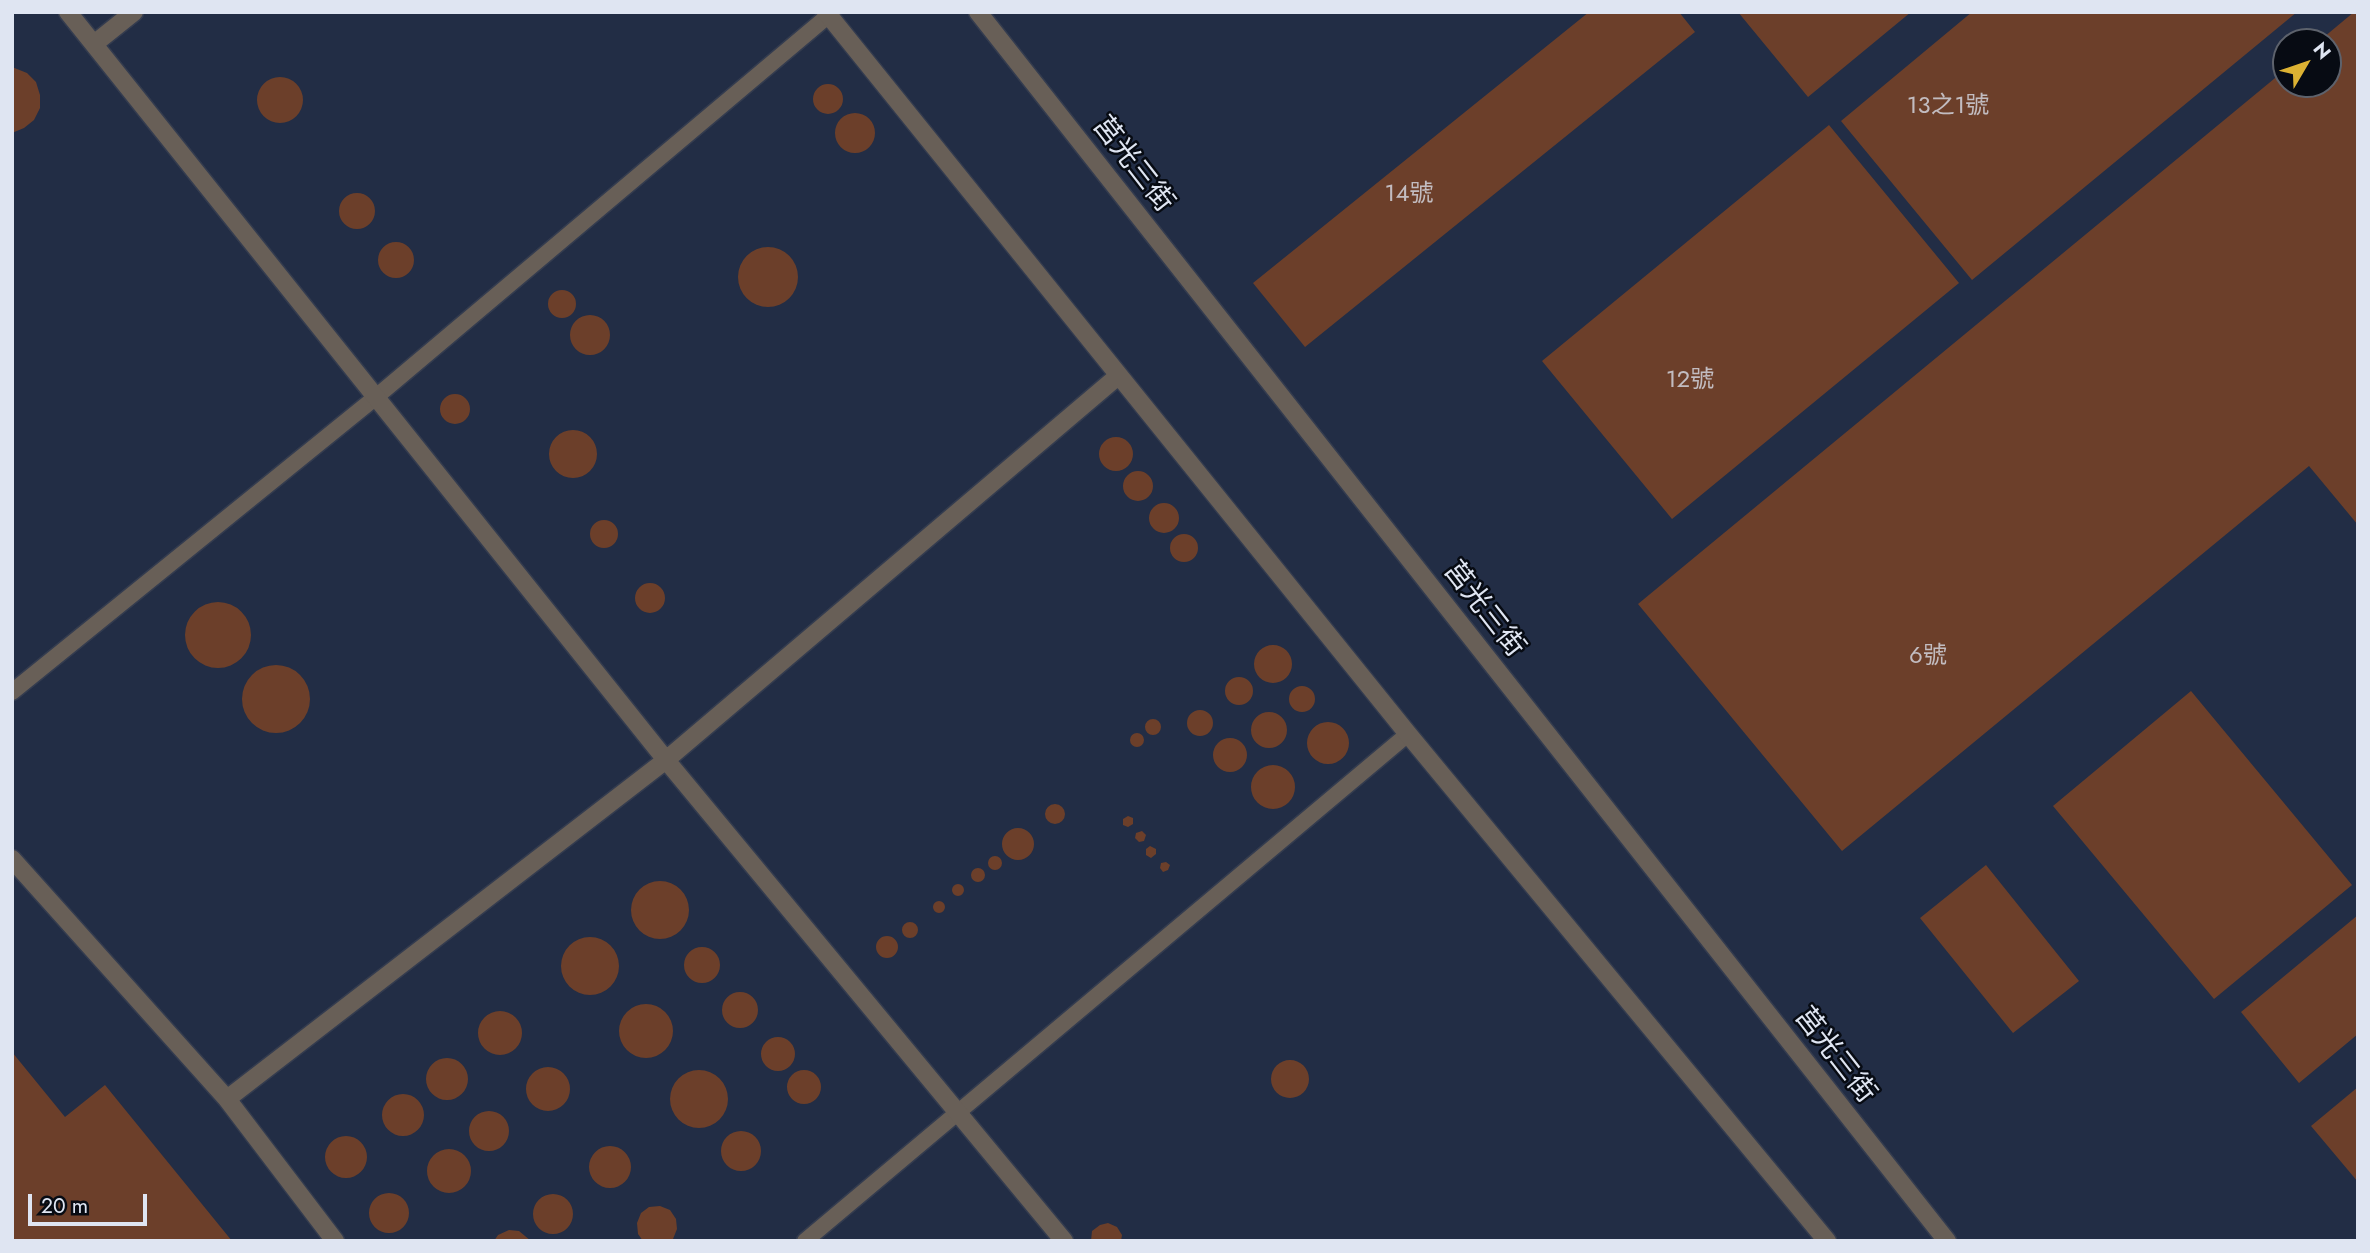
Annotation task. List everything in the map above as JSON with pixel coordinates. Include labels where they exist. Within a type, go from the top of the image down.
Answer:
[{"type":"street","points":[[68,12],[666,760],[1064,1241]]},
{"type":"street","points":[[94,44],[134,12]]},
{"type":"street","name":"莒光三街","points":[[978,12],[1947,1241]]},
{"type":"street","points":[[827,14],[1408,734],[1827,1241]]},
{"type":"street","points":[[227,1099],[666,760],[1118,376]]},
{"type":"street","points":[[12,859],[227,1099],[335,1241]]},
{"type":"lane","points":[[12,692],[376,397],[827,14]]},
{"type":"lane","points":[[805,1241],[1408,734]]},
{"type":"shaded area","points":[[12,12],[2358,12],[2358,1241],[12,1241]]},
{"type":"building","points":[[1589,12],[1679,12],[1695,32],[1305,347],[1253,283]]},
{"type":"building","points":[[1738,12],[1911,12],[1808,97]]},
{"type":"building","points":[[1972,12],[2297,12],[2278,28],[2272,28],[2272,33],[1972,280],[1841,121]]},
{"type":"building","points":[[2354,12],[2358,12],[2358,525],[2309,466],[1842,851],[1638,604],[2272,81],[2272,98],[2342,98],[2342,28],[2335,28]]},
{"type":"building","points":[[12,67],[27,73],[36,82],[40,108],[34,120],[12,133]]},
{"type":"building","points":[[280,77],[296,84],[303,100],[296,116],[280,123],[264,116],[257,100],[264,84]]},
{"type":"building","points":[[828,84],[839,88],[843,99],[839,110],[828,114],[817,110],[813,99],[817,88]]},
{"type":"building","points":[[855,113],[863,114],[869,119],[874,125],[874,141],[869,147],[863,152],[855,153],[847,152],[841,147],[836,141],[835,133],[836,125],[841,119],[847,114]]},
{"type":"building","points":[[1829,125],[1959,283],[1672,519],[1542,361]]},
{"type":"building","points":[[357,193],[370,198],[375,211],[370,224],[357,229],[344,224],[339,211],[344,198]]},
{"type":"building","points":[[396,242],[409,247],[414,260],[409,273],[396,278],[383,273],[378,260],[383,247]]},
{"type":"building","points":[[768,247],[785,252],[793,260],[798,277],[793,294],[785,302],[768,307],[751,302],[743,294],[738,277],[743,260],[751,252]]},
{"type":"building","points":[[562,290],[572,294],[576,304],[572,314],[562,318],[552,314],[548,304],[552,294]]},
{"type":"building","points":[[590,315],[604,321],[610,335],[604,349],[590,355],[576,349],[570,335],[576,321]]},
{"type":"building","points":[[455,394],[461,395],[469,403],[469,415],[461,423],[455,424],[449,423],[441,415],[440,409],[441,403],[449,395]]},
{"type":"building","points":[[573,430],[590,437],[597,454],[590,471],[573,478],[556,471],[549,454],[556,437]]},
{"type":"building","points":[[1116,437],[1128,442],[1133,454],[1128,466],[1116,471],[1104,466],[1099,454],[1104,442]]},
{"type":"building","points":[[1138,471],[1149,475],[1153,486],[1149,497],[1138,501],[1127,497],[1123,486],[1127,475]]},
{"type":"building","points":[[1164,503],[1175,507],[1179,518],[1175,529],[1164,533],[1153,529],[1149,518],[1153,507]]},
{"type":"building","points":[[604,520],[614,524],[618,534],[614,544],[604,548],[594,544],[590,534],[594,524]]},
{"type":"building","points":[[1184,534],[1194,538],[1198,548],[1194,558],[1184,562],[1174,558],[1170,548],[1174,538]]},
{"type":"building","points":[[650,583],[661,587],[665,598],[661,609],[650,613],[639,609],[635,598],[639,587]]},
{"type":"building","points":[[218,602],[231,605],[241,612],[248,622],[251,635],[248,648],[241,658],[231,665],[218,668],[205,665],[195,658],[188,648],[185,635],[188,622],[195,612],[205,605]]},
{"type":"building","points":[[1273,645],[1287,650],[1292,664],[1287,678],[1273,683],[1259,678],[1254,664],[1259,650]]},
{"type":"building","points":[[269,665],[283,665],[295,670],[305,680],[310,699],[305,718],[295,728],[283,733],[269,733],[257,728],[247,718],[242,706],[242,692],[247,680],[257,670]]},
{"type":"building","points":[[1239,677],[1249,681],[1253,691],[1249,701],[1239,705],[1229,701],[1225,691],[1229,681]]},
{"type":"building","points":[[1302,686],[1311,690],[1315,699],[1311,708],[1302,712],[1293,708],[1289,699],[1293,690]]},
{"type":"building","points":[[2191,691],[2352,885],[2214,999],[2053,806]]},
{"type":"building","points":[[1200,710],[1209,714],[1213,723],[1209,732],[1200,736],[1191,732],[1187,723],[1191,714]]},
{"type":"building","points":[[1269,712],[1282,717],[1287,730],[1282,743],[1269,748],[1256,743],[1251,730],[1256,717]]},
{"type":"building","points":[[1153,719],[1161,727],[1153,735],[1145,727]]},
{"type":"building","points":[[1328,722],[1343,728],[1349,743],[1343,758],[1328,764],[1313,758],[1307,743],[1313,728]]},
{"type":"building","points":[[1134,733],[1140,733],[1144,740],[1140,747],[1134,747],[1130,743],[1130,737]]},
{"type":"building","points":[[1230,738],[1242,743],[1247,755],[1242,767],[1230,772],[1218,767],[1213,755],[1218,743]]},
{"type":"building","points":[[1273,765],[1282,766],[1289,771],[1294,778],[1294,796],[1289,803],[1282,808],[1273,809],[1264,808],[1257,803],[1252,796],[1251,787],[1252,778],[1257,771],[1264,766]]},
{"type":"building","points":[[1055,804],[1062,807],[1065,814],[1062,821],[1055,824],[1048,821],[1045,814],[1048,807]]},
{"type":"building","points":[[1128,816],[1133,818],[1133,824],[1128,827],[1123,825],[1123,819]]},
{"type":"building","points":[[1018,828],[1029,833],[1034,844],[1029,855],[1018,860],[1007,855],[1002,844],[1007,833]]},
{"type":"building","points":[[1142,831],[1146,835],[1144,841],[1139,842],[1135,838],[1136,833]]},
{"type":"building","points":[[1150,846],[1156,849],[1156,854],[1151,858],[1146,855],[1146,849]]},
{"type":"building","points":[[992,856],[998,856],[1002,863],[998,870],[992,870],[988,866],[988,860]]},
{"type":"building","points":[[1161,863],[1170,865],[1168,870],[1163,872]]},
{"type":"building","points":[[1986,865],[2079,981],[2013,1033],[1920,918]]},
{"type":"building","points":[[978,868],[983,870],[983,880],[978,882],[973,880],[971,875],[973,870]]},
{"type":"building","points":[[654,881],[666,881],[681,889],[689,904],[689,916],[681,931],[666,939],[654,939],[639,931],[631,916],[631,904],[639,889]]},
{"type":"building","points":[[953,885],[963,885],[963,895],[953,895]]},
{"type":"building","points":[[934,902],[944,902],[944,912],[934,912]]},
{"type":"building","points":[[2358,915],[2358,1034],[2299,1083],[2241,1012]]},
{"type":"building","points":[[910,922],[918,930],[910,938],[902,930]]},
{"type":"building","points":[[887,936],[895,939],[898,947],[895,955],[887,958],[879,955],[876,947],[879,939]]},
{"type":"building","points":[[584,937],[596,937],[611,945],[619,960],[619,972],[611,987],[596,995],[584,995],[569,987],[561,972],[561,960],[569,945]]},
{"type":"building","points":[[702,947],[715,952],[720,965],[715,978],[702,983],[689,978],[684,965],[689,952]]},
{"type":"building","points":[[740,992],[752,998],[758,1010],[752,1022],[740,1028],[728,1022],[722,1010],[728,998]]},
{"type":"building","points":[[651,1004],[661,1008],[669,1016],[673,1031],[669,1046],[661,1054],[641,1058],[631,1054],[623,1046],[619,1026],[623,1016],[631,1008]]},
{"type":"building","points":[[500,1011],[515,1018],[522,1033],[515,1048],[500,1055],[485,1048],[478,1033],[485,1018]]},
{"type":"building","points":[[778,1037],[790,1042],[795,1054],[790,1066],[778,1071],[766,1066],[761,1054],[766,1042]]},
{"type":"building","points":[[12,1052],[65,1117],[105,1085],[232,1241],[12,1241]]},
{"type":"building","points":[[447,1058],[462,1064],[468,1079],[462,1094],[447,1100],[432,1094],[426,1079],[432,1064]]},
{"type":"building","points":[[1290,1060],[1304,1065],[1309,1079],[1304,1093],[1290,1098],[1276,1093],[1271,1079],[1276,1065]]},
{"type":"building","points":[[548,1067],[563,1074],[570,1089],[563,1104],[548,1111],[533,1104],[526,1089],[533,1074]]},
{"type":"building","points":[[699,1070],[710,1072],[723,1083],[728,1099],[726,1110],[715,1123],[699,1128],[688,1126],[675,1115],[670,1099],[672,1088],[683,1075]]},
{"type":"building","points":[[804,1070],[816,1075],[821,1087],[816,1099],[804,1104],[792,1099],[787,1087],[792,1075]]},
{"type":"building","points":[[2358,1087],[2358,1182],[2311,1126]]},
{"type":"building","points":[[403,1094],[418,1100],[424,1115],[418,1130],[403,1136],[388,1130],[382,1115],[388,1100]]},
{"type":"building","points":[[489,1111],[497,1112],[503,1117],[508,1123],[508,1139],[503,1145],[497,1150],[489,1151],[481,1150],[475,1145],[470,1139],[469,1131],[470,1123],[475,1117],[481,1112]]},
{"type":"building","points":[[741,1131],[755,1137],[761,1151],[755,1165],[741,1171],[727,1165],[721,1151],[727,1137]]},
{"type":"building","points":[[346,1136],[361,1142],[367,1157],[361,1172],[346,1178],[331,1172],[325,1157],[331,1142]]},
{"type":"building","points":[[610,1146],[625,1152],[631,1167],[625,1182],[610,1188],[595,1182],[589,1167],[595,1152]]},
{"type":"building","points":[[449,1149],[464,1156],[471,1171],[464,1186],[449,1193],[434,1186],[427,1171],[434,1156]]},
{"type":"building","points":[[389,1193],[397,1194],[403,1199],[408,1205],[408,1221],[403,1227],[397,1232],[389,1233],[381,1232],[375,1227],[370,1221],[369,1213],[370,1205],[375,1199],[381,1194]]},
{"type":"building","points":[[553,1194],[567,1200],[573,1214],[567,1228],[553,1234],[539,1228],[533,1214],[539,1200]]},
{"type":"building","points":[[660,1206],[670,1210],[676,1219],[677,1229],[673,1239],[643,1241],[638,1234],[637,1223],[641,1213],[649,1207]]},
{"type":"building","points":[[1108,1223],[1117,1227],[1122,1235],[1121,1241],[1091,1241],[1092,1231]]},
{"type":"building","points":[[509,1230],[519,1231],[531,1241],[494,1241],[498,1235]]}]
